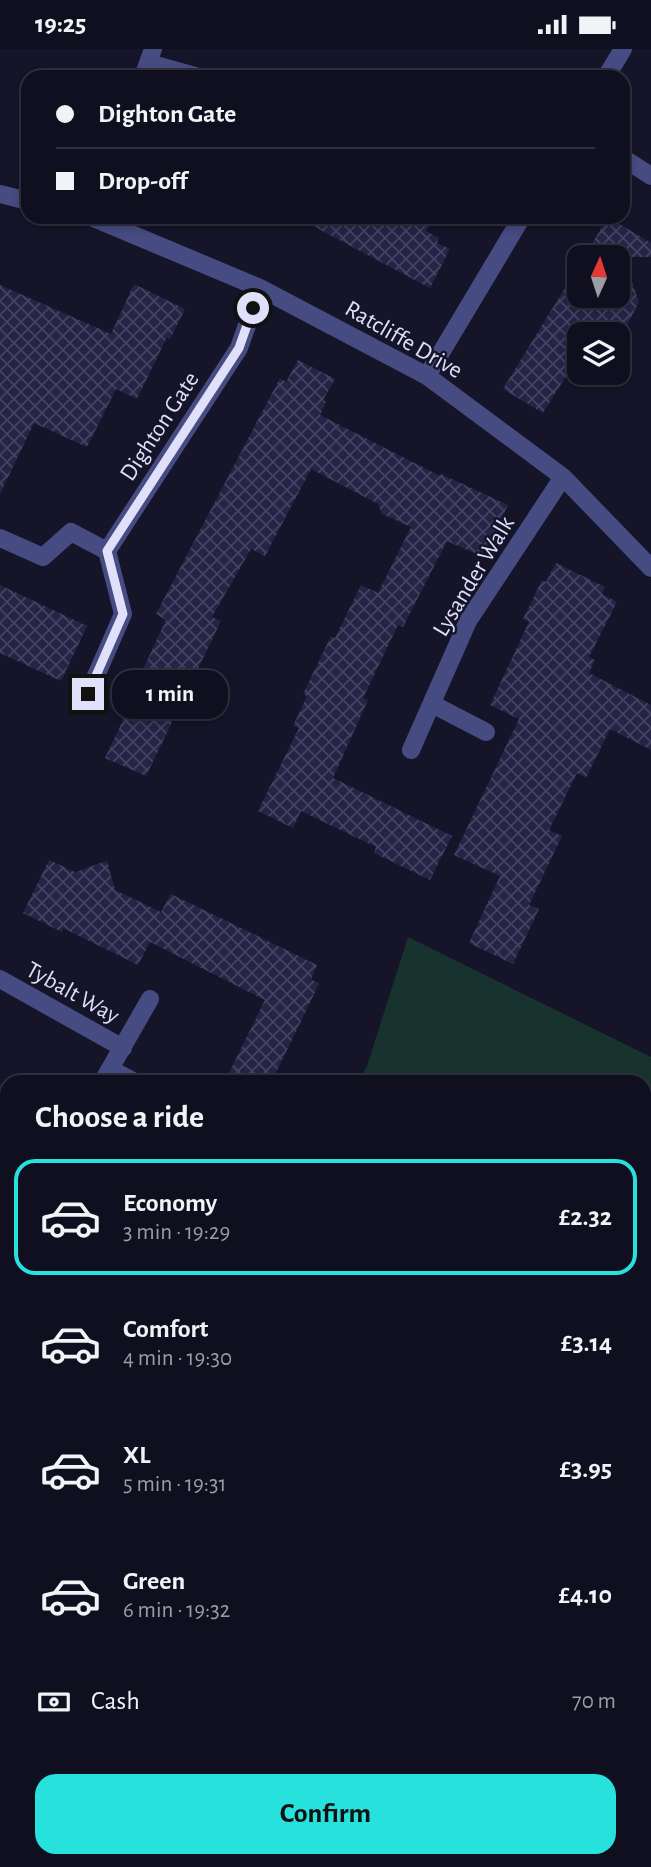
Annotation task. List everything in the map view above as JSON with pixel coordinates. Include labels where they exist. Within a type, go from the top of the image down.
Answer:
[{"type":"street","points":[[610,70],[623,49]]},
{"type":"street","points":[[148,63],[173,70]]},
{"type":"street","points":[[630,162],[651,176]]},
{"type":"street","points":[[0,194],[21,199]]},
{"type":"street","name":"Ratcliffe Drive","points":[[109,224],[260,288],[427,376],[563,477],[651,568]]},
{"type":"street","points":[[427,376],[518,224]]},
{"type":"street","name":"Dighton Gate","points":[[107,551],[239,348],[260,288]]},
{"type":"street","name":"Lysander Walk","points":[[411,750],[468,621],[563,477]]},
{"type":"street","points":[[0,538],[43,557],[71,532],[107,551],[123,614],[88,694]]},
{"type":"street","points":[[432,704],[486,732]]},
{"type":"street","name":"Tybalt Way","points":[[0,979],[123,1048]]},
{"type":"street","name":"Tybalt Way","points":[[106,1075],[150,999]]},
{"type":"green space","points":[[408,937],[651,1057],[651,1075],[362,1075],[367,1066]]},
{"type":"building","points":[[309,224],[430,224],[426,231],[439,238],[437,243],[450,249],[430,288]]},
{"type":"building","points":[[604,224],[620,224],[651,243],[651,257],[630,257],[630,245],[591,245]]},
{"type":"building","points":[[630,277],[639,302],[629,322],[567,322],[567,375],[543,413],[503,389],[567,285],[567,308],[630,308]]},
{"type":"building","points":[[134,284],[185,309],[170,339],[167,337],[137,399],[116,389],[87,447],[34,423],[0,494],[0,285],[111,334]]},
{"type":"building","points":[[298,360],[335,379],[323,400],[326,402],[320,415],[440,476],[441,474],[508,505],[483,557],[447,541],[403,627],[398,625],[363,698],[368,700],[333,778],[452,836],[430,880],[374,853],[376,847],[301,811],[293,828],[258,811],[299,728],[293,726],[307,696],[303,694],[331,636],[335,638],[361,585],[378,593],[411,527],[382,514],[378,504],[311,469],[265,556],[251,549],[212,617],[221,621],[146,776],[105,758],[166,620],[156,614],[280,378],[286,382]]},
{"type":"building","points":[[556,563],[605,587],[602,594],[617,602],[589,657],[595,660],[589,673],[651,705],[651,750],[610,729],[586,778],[577,773],[549,830],[562,836],[529,905],[539,909],[513,964],[469,943],[500,876],[454,855],[519,719],[490,705],[529,622],[523,619],[542,580],[546,582]]},
{"type":"building","points":[[0,585],[87,626],[61,681],[0,653]]},
{"type":"building","points":[[49,860],[75,872],[107,861],[115,890],[161,912],[171,894],[317,965],[311,979],[319,984],[275,1075],[228,1075],[265,1000],[150,942],[138,965],[63,928],[62,932],[23,913]]},
{"type":"route","points":[[88,694],[123,614],[107,551],[239,348],[253,308]]}]
